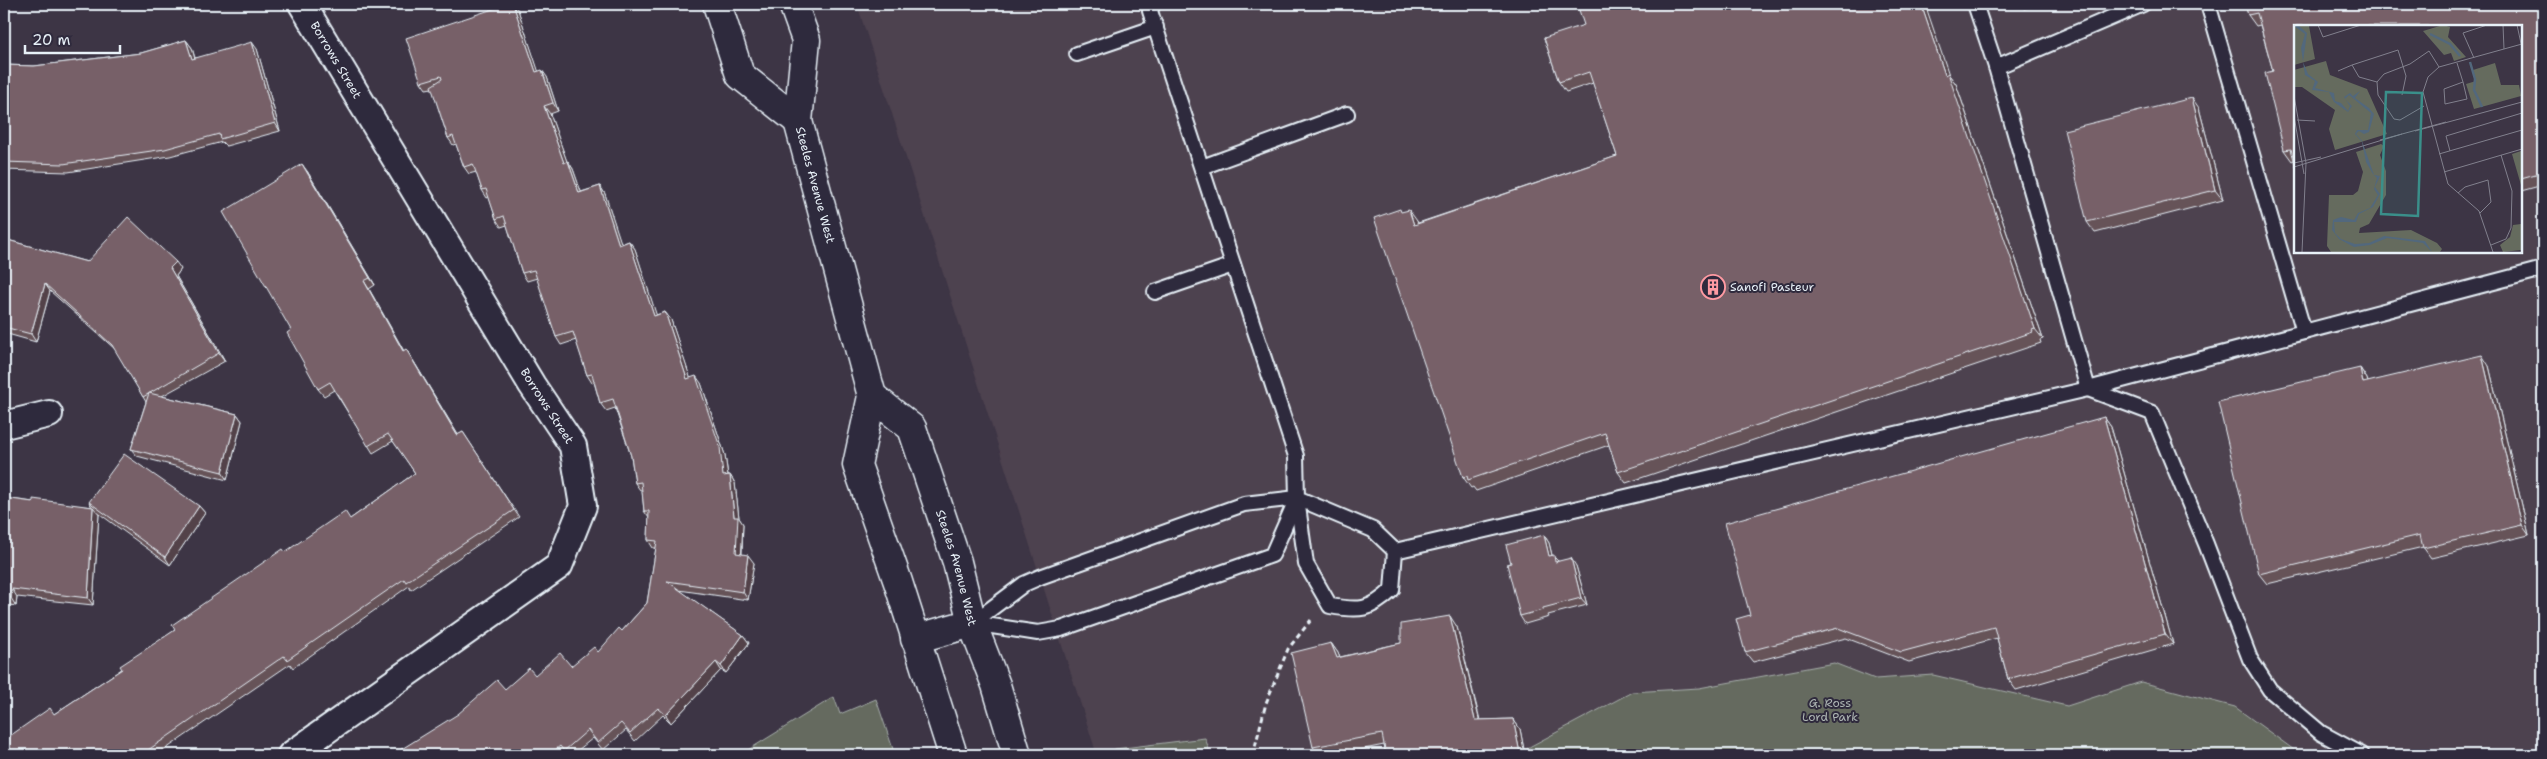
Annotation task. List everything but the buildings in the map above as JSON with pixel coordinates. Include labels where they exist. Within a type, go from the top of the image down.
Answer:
[{"type":"main road","name":"Steeles Avenue West","points":[[717,4],[740,75],[798,121]]},
{"type":"main road","name":"Steeles Avenue West","points":[[794,4],[806,40],[798,121],[872,396],[857,465],[898,582],[953,755]]},
{"type":"main road","name":"Steeles Avenue West","points":[[872,396],[912,428],[957,562],[972,623],[996,685],[1017,755]]},
{"type":"main road","points":[[915,640],[972,623]]},
{"type":"street","name":"Borrows Street","points":[[291,755],[559,566],[583,506],[573,446],[532,385],[302,4]]},
{"type":"street","points":[[4,425],[49,414]]},
{"type":"lane","points":[[1153,4],[1150,11],[1296,456],[1297,498],[1306,564],[1330,606],[1354,610],[1377,604],[1392,590],[1395,551]]},
{"type":"lane","points":[[1975,4],[1996,67],[2088,389]]},
{"type":"lane","points":[[1996,67],[2143,4]]},
{"type":"lane","points":[[2208,4],[2304,332]]},
{"type":"lane","points":[[1077,54],[1156,27]]},
{"type":"lane","points":[[1202,167],[1347,114]]},
{"type":"lane","points":[[1155,292],[1233,265]]},
{"type":"lane","points":[[1395,551],[2088,389],[2543,269]]},
{"type":"lane","points":[[2088,389],[2152,413],[2206,544],[2250,659],[2270,690],[2321,734],[2362,755]]},
{"type":"lane","points":[[972,623],[1024,584],[1040,577],[1244,504],[1297,498],[1373,530],[1395,551]]},
{"type":"lane","points":[[972,623],[1038,633],[1061,629],[1272,555],[1297,498]]},
{"type":"path","points":[[1253,755],[1266,703],[1288,649],[1314,616],[1330,606]]},
{"type":"shaded area","name":"Sanofi Pasteur","points":[[857,4],[2543,4],[2543,755],[2301,755],[2235,707],[2043,714],[1575,748],[1557,755],[1097,755]]},
{"type":"green space","name":"G. Ross Lord Park","points":[[1834,663],[1875,679],[1933,675],[2067,706],[2141,682],[2235,707],[2301,755],[1518,755],[1531,746],[1632,692],[1699,688]]},
{"type":"green space","points":[[834,697],[840,714],[876,699],[895,755],[740,755]]},
{"type":"green space","points":[[1205,738],[1211,755],[1112,755],[1115,749]]},
{"type":"place","name":"Sanofi Pasteur","points":[[1713,287]]}]
